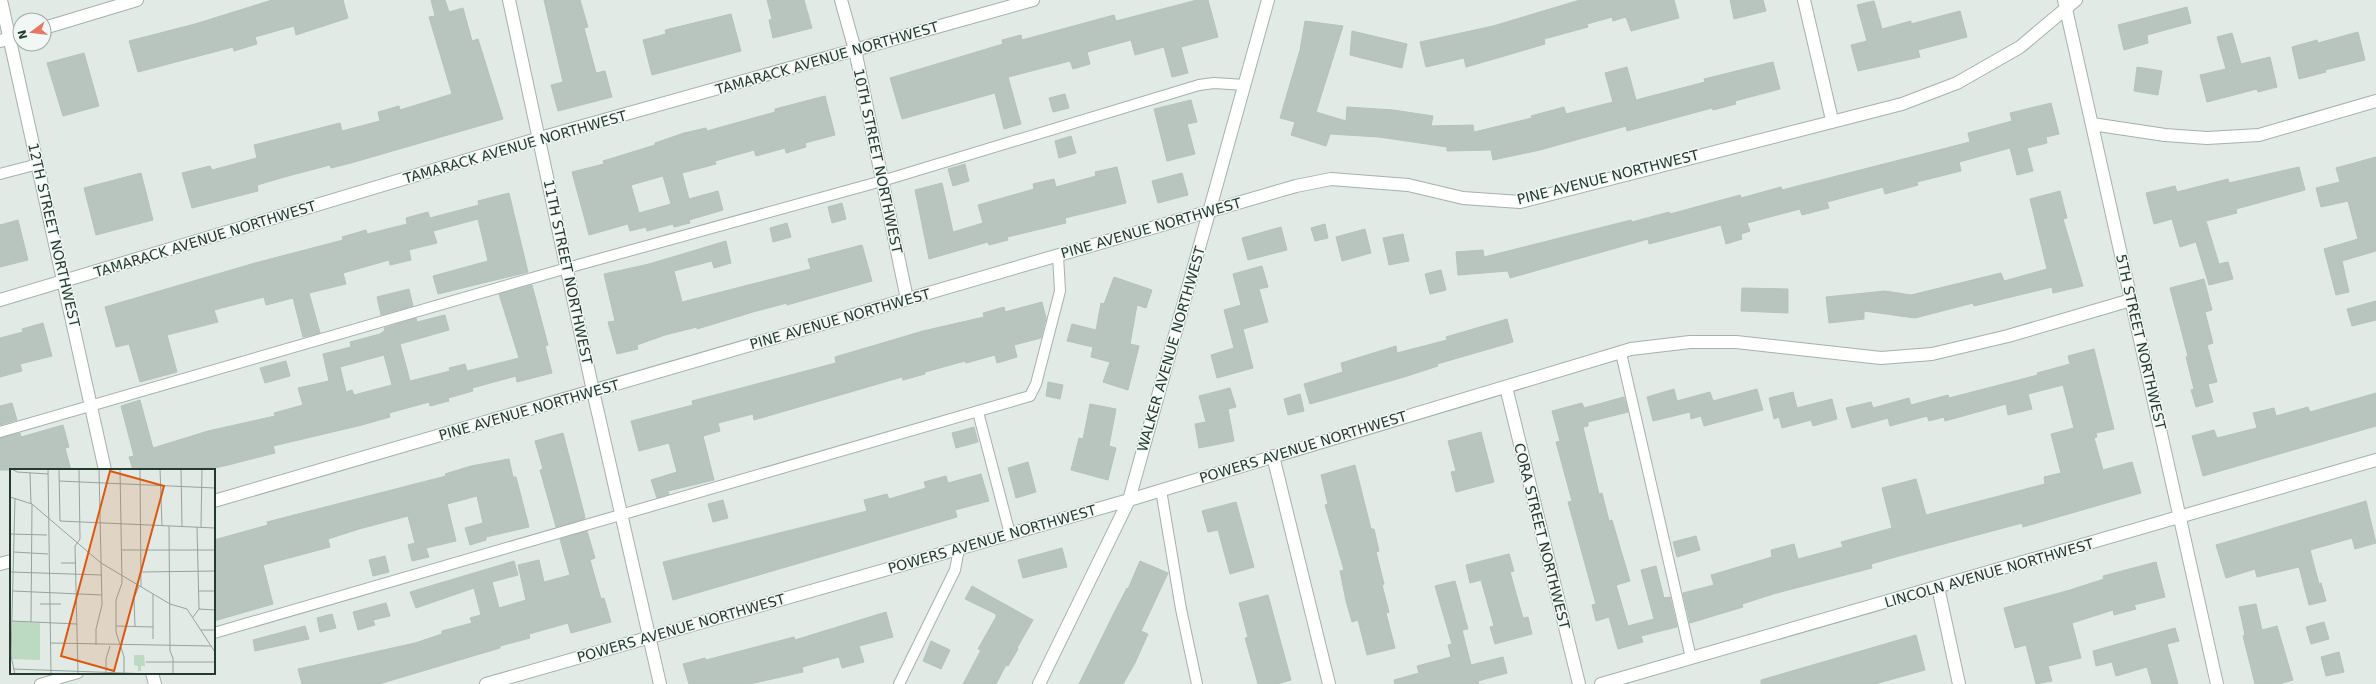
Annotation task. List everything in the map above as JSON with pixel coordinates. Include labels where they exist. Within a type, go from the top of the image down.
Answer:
[{"type":"street","name":"12TH STREET NORTHWEST","points":[[2,0],[105,469]]},
{"type":"street","points":[[52,26],[137,0]]},
{"type":"street","name":"11TH STREET NORTHWEST","points":[[509,0],[594,391],[651,637],[660,684]]},
{"type":"street","name":"10TH STREET NORTHWEST","points":[[842,0],[855,50],[907,299]]},
{"type":"street","name":"TAMARACK AVENUE NORTHWEST","points":[[0,300],[540,138],[1033,0]]},
{"type":"street","name":"WALKER AVENUE NORTHWEST","points":[[1039,684],[1129,500],[1268,0]]},
{"type":"street","points":[[1804,0],[1832,120]]},
{"type":"street","name":"PINE AVENUE NORTHWEST","points":[[215,501],[1296,186],[1331,179],[1408,185],[1463,198],[1520,202],[1832,120],[1902,104],[1957,83],[2020,47],[2065,5],[2076,0]]},
{"type":"street","name":"5TH STREET NORTHWEST","points":[[2065,5],[2217,684]]},
{"type":"street","points":[[2092,124],[2165,135],[2206,138],[2259,135],[2376,101]]},
{"type":"street","name":"POWERS AVENUE NORTHWEST","points":[[486,684],[1129,500],[1621,353],[1690,342],[1736,342],[1881,358],[1932,354],[2008,336],[2131,300]]},
{"type":"street","name":"CORA STREET NORTHWEST","points":[[1506,387],[1579,684]]},
{"type":"street","points":[[1273,456],[1328,684]]},
{"type":"street","name":"LINCOLN AVENUE NORTHWEST","points":[[1601,684],[2180,518],[2376,460]]},
{"type":"street","points":[[0,564],[10,561]]},
{"type":"street","points":[[1938,587],[1959,684]]},
{"type":"street","points":[[152,674],[155,684]]},
{"type":"lane","points":[[0,432],[567,268],[882,181],[1199,85],[1214,83],[1245,85]]},
{"type":"lane","points":[[0,174],[38,164]]},
{"type":"lane","points":[[215,633],[622,516],[1030,396],[1036,384],[1060,291],[1058,255]]},
{"type":"lane","points":[[1621,353],[1691,658]]},
{"type":"lane","points":[[978,412],[1010,534]]},
{"type":"lane","points":[[1161,490],[1181,609],[1197,684]]},
{"type":"lane","points":[[898,684],[955,570],[959,549]]},
{"type":"lane","points":[[40,684],[75,674]]},
{"type":"building","points":[[272,0],[343,0],[348,18],[296,35],[294,26],[255,37],[257,44],[234,51],[233,47],[138,72],[129,41],[195,24]]},
{"type":"building","points":[[431,0],[445,0],[449,12],[463,8],[472,41],[478,39],[503,119],[351,163],[331,168],[330,165],[288,176],[257,185],[258,191],[192,208],[182,173],[210,166],[212,170],[257,158],[254,145],[340,123],[342,131],[380,121],[378,112],[399,106],[400,110],[452,94],[429,17],[435,16]]},
{"type":"building","points":[[544,0],[580,0],[588,27],[584,28],[596,73],[605,71],[612,97],[558,111],[551,85],[563,82]]},
{"type":"building","points":[[767,0],[804,0],[812,28],[773,38],[769,20],[772,19]]},
{"type":"building","points":[[1197,0],[1208,0],[1218,37],[1181,47],[1188,73],[1172,77],[1164,47],[1135,55],[1131,40],[1087,52],[1090,64],[1073,69],[1070,61],[1008,77],[1021,124],[1004,129],[995,93],[902,119],[890,78],[1003,44],[1002,40],[1021,35],[1022,40],[1114,15],[1116,21]]},
{"type":"building","points":[[1580,0],[1674,0],[1679,18],[1631,31],[1626,17],[1613,21],[1612,17],[1587,24],[1588,27],[1544,39],[1545,44],[1466,67],[1464,58],[1426,67],[1420,42],[1493,26]]},
{"type":"building","points":[[1730,0],[1763,0],[1766,11],[1734,19]]},
{"type":"building","points":[[1874,1],[1882,29],[1911,21],[1911,24],[1960,11],[1967,37],[1918,50],[1920,57],[1858,71],[1851,45],[1867,41],[1857,5]]},
{"type":"building","points":[[2187,7],[2191,23],[2147,35],[2148,43],[2124,50],[2118,25]]},
{"type":"building","points":[[731,14],[741,51],[652,75],[643,40],[666,34],[665,30]]},
{"type":"building","points":[[1305,21],[1343,26],[1316,112],[1346,121],[1347,107],[1393,110],[1433,116],[1431,126],[1473,125],[1474,132],[1532,118],[1531,116],[1564,107],[1566,114],[1613,102],[1605,73],[1627,67],[1636,100],[1705,82],[1704,79],[1773,62],[1780,89],[1735,101],[1736,104],[1713,110],[1712,108],[1627,131],[1626,126],[1540,150],[1493,160],[1491,150],[1447,151],[1447,147],[1379,137],[1330,134],[1326,146],[1291,135],[1295,122],[1280,118],[1300,50]]},
{"type":"building","points":[[1352,31],[1407,44],[1402,68],[1350,55]]},
{"type":"building","points":[[2358,32],[2365,60],[2325,70],[2326,72],[2299,79],[2292,47],[2317,40],[2318,43]]},
{"type":"building","points":[[2232,33],[2241,64],[2270,57],[2277,87],[2258,92],[2257,89],[2207,102],[2200,75],[2226,69],[2217,37]]},
{"type":"building","points":[[84,53],[99,106],[63,116],[47,63]]},
{"type":"building","points":[[2137,67],[2162,71],[2158,95],[2134,91]]},
{"type":"building","points":[[1065,94],[1069,108],[1053,112],[1049,98]]},
{"type":"building","points":[[825,96],[835,135],[805,143],[806,147],[786,153],[785,148],[756,156],[754,150],[715,161],[716,164],[682,173],[689,199],[718,191],[723,210],[689,220],[690,223],[674,227],[673,224],[647,231],[646,227],[630,231],[628,224],[589,235],[572,172],[604,164],[603,161],[655,145],[655,143],[684,133],[706,128],[707,131],[775,112],[775,109]],"holes":[[[663,176],[671,204],[639,213],[631,185]]]},
{"type":"building","points":[[1191,100],[1197,122],[1187,124],[1195,154],[1167,161],[1154,109]]},
{"type":"building","points":[[2051,103],[2059,134],[2046,137],[2047,143],[2027,148],[2033,171],[2017,175],[2010,148],[1959,162],[1961,171],[1917,182],[1918,185],[1885,194],[1883,187],[1827,202],[1829,208],[1802,215],[1800,209],[1747,223],[1750,231],[1741,234],[1742,239],[1726,244],[1721,225],[1649,244],[1648,239],[1510,278],[1508,271],[1458,275],[1456,252],[1483,250],[1484,257],[1631,220],[1632,222],[1669,212],[1670,214],[1740,195],[1741,198],[1781,187],[1782,190],[1970,142],[1968,133],[2012,121],[2010,113]]},
{"type":"building","points":[[1071,136],[1076,153],[1059,158],[1055,141]]},
{"type":"building","points":[[2376,157],[2376,251],[2342,261],[2349,292],[2336,295],[2324,249],[2358,239],[2348,201],[2321,207],[2316,188],[2340,182],[2336,168]]},
{"type":"building","points":[[965,164],[969,181],[953,186],[948,169]]},
{"type":"building","points":[[1117,167],[1126,203],[1065,218],[1066,223],[1007,237],[1008,240],[989,245],[988,242],[929,259],[915,190],[942,183],[953,232],[983,223],[978,205],[1034,189],[1033,184],[1054,179],[1056,187],[1096,176],[1095,172]]},
{"type":"building","points":[[2299,167],[2305,190],[2236,209],[2237,213],[2206,221],[2219,264],[2228,262],[2233,279],[2209,285],[2196,242],[2180,247],[2172,219],[2154,224],[2146,193],[2175,186],[2177,192],[2228,179],[2229,183]]},
{"type":"building","points":[[141,173],[153,220],[96,235],[84,188]]},
{"type":"building","points":[[1182,173],[1188,195],[1158,203],[1152,181]]},
{"type":"building","points":[[2060,191],[2067,218],[2063,219],[2083,286],[2053,293],[2052,287],[1974,306],[1973,303],[1915,318],[1864,311],[1864,319],[1829,323],[1826,297],[1885,291],[1911,295],[2001,273],[2004,281],[2047,269],[2030,199]]},
{"type":"building","points":[[509,193],[528,272],[438,294],[433,276],[488,261],[478,219],[433,231],[437,243],[409,250],[411,260],[390,265],[389,260],[343,273],[346,284],[309,293],[320,333],[303,337],[293,298],[266,305],[264,297],[214,310],[218,322],[167,335],[177,372],[140,382],[129,344],[116,347],[105,307],[255,263],[343,240],[342,237],[366,230],[367,234],[407,224],[406,218],[428,212],[430,218],[479,205],[478,201]]},
{"type":"building","points":[[842,203],[846,219],[832,223],[828,207]]},
{"type":"building","points":[[18,220],[28,260],[0,267],[0,225]]},
{"type":"building","points":[[787,223],[791,237],[773,242],[770,228]]},
{"type":"building","points":[[1325,224],[1328,238],[1315,241],[1311,228]]},
{"type":"building","points":[[1281,227],[1287,250],[1248,260],[1242,238]]},
{"type":"building","points":[[1365,229],[1371,253],[1342,261],[1336,237]]},
{"type":"building","points":[[1403,234],[1409,261],[1389,265],[1383,238]]},
{"type":"building","points":[[726,241],[731,263],[714,268],[712,261],[674,271],[682,302],[811,269],[808,259],[862,245],[872,281],[787,305],[787,303],[753,312],[697,329],[697,327],[665,335],[637,345],[638,349],[617,354],[608,322],[615,321],[604,274],[649,264]]},
{"type":"building","points":[[1262,266],[1268,287],[1259,289],[1268,322],[1243,329],[1253,368],[1217,378],[1211,355],[1234,348],[1224,310],[1241,305],[1233,274]]},
{"type":"building","points":[[1441,270],[1446,290],[1430,294],[1425,274]]},
{"type":"building","points":[[1114,277],[1152,290],[1146,308],[1137,305],[1130,344],[1139,346],[1128,390],[1103,382],[1110,362],[1091,357],[1093,347],[1067,341],[1072,324],[1096,330],[1101,303],[1104,304]]},
{"type":"building","points":[[2204,279],[2212,310],[2205,312],[2213,343],[2207,345],[2217,382],[2208,384],[2213,402],[2196,407],[2191,390],[2194,389],[2186,357],[2188,356],[2170,288]]},
{"type":"building","points":[[532,285],[548,345],[545,346],[552,373],[517,382],[516,376],[472,388],[473,391],[448,398],[449,401],[430,406],[429,402],[389,413],[390,417],[362,425],[273,446],[275,453],[210,469],[133,469],[129,457],[134,456],[121,406],[140,400],[153,448],[208,431],[275,416],[274,413],[303,405],[298,388],[329,381],[323,354],[351,347],[350,342],[380,334],[385,330],[384,328],[416,318],[417,322],[445,315],[449,330],[400,344],[410,381],[450,371],[449,368],[465,364],[467,371],[519,358],[499,294]],"holes":[[[384,355],[392,385],[354,395],[352,390],[346,392],[340,367]]]},
{"type":"building","points":[[1742,288],[1788,289],[1788,313],[1741,311]]},
{"type":"building","points":[[409,289],[413,306],[381,315],[377,297]]},
{"type":"building","points":[[2376,301],[2376,320],[2352,326],[2347,309]]},
{"type":"building","points":[[1042,302],[1046,318],[1041,338],[1014,345],[1017,357],[997,363],[995,355],[966,363],[965,361],[925,372],[925,374],[903,380],[902,377],[754,420],[753,414],[718,423],[720,431],[703,436],[714,480],[668,491],[669,494],[657,498],[651,480],[677,472],[669,443],[639,451],[631,421],[693,405],[692,401],[836,363],[835,357],[923,331],[984,317],[983,313],[1004,307],[1005,312]]},
{"type":"building","points":[[1507,319],[1513,342],[1437,364],[1438,366],[1404,377],[1310,404],[1304,384],[1343,372],[1341,363],[1396,346],[1397,353],[1447,340],[1446,337]]},
{"type":"building","points":[[43,323],[52,356],[20,364],[22,371],[0,377],[0,338],[23,332],[22,329]]},
{"type":"building","points":[[2094,349],[2114,429],[2096,433],[2097,437],[2094,438],[2103,470],[2132,462],[2141,493],[2023,527],[2022,523],[1871,564],[1872,568],[1773,594],[1742,604],[1743,607],[1690,623],[1683,593],[1714,585],[1711,575],[1772,557],[1771,550],[1794,544],[1798,559],[1843,547],[1841,542],[1892,528],[1882,488],[1916,479],[1926,515],[2045,484],[2044,477],[2061,473],[2051,434],[2074,428],[2063,385],[2028,394],[2032,409],[2008,415],[2006,404],[1945,421],[1944,417],[1929,421],[1927,416],[1890,426],[1888,418],[1852,428],[1846,408],[1871,402],[1873,408],[1909,398],[1911,405],[1948,395],[1949,398],[2038,375],[2037,373],[2070,364],[2068,356]]},
{"type":"building","points":[[286,361],[290,376],[265,383],[260,368]]},
{"type":"building","points":[[1048,382],[1063,385],[1060,399],[1046,396]]},
{"type":"building","points":[[1230,388],[1236,407],[1228,409],[1234,441],[1199,448],[1195,424],[1206,422],[1199,396]]},
{"type":"building","points":[[1674,389],[1677,401],[1710,392],[1713,401],[1757,389],[1763,410],[1704,426],[1701,416],[1691,419],[1690,412],[1653,421],[1647,397]]},
{"type":"building","points":[[1793,392],[1797,408],[1832,399],[1837,419],[1813,426],[1811,420],[1782,428],[1779,417],[1774,419],[1769,398]]},
{"type":"building","points":[[2376,393],[2376,426],[2203,476],[2192,436],[2214,430],[2217,438],[2257,428],[2253,413],[2274,408],[2276,416],[2308,407],[2310,412]]},
{"type":"building","points":[[1300,394],[1304,411],[1288,415],[1284,399]]},
{"type":"building","points":[[1624,397],[1628,412],[1588,422],[1588,426],[1583,427],[1599,494],[1602,493],[1609,521],[1612,520],[1630,581],[1616,585],[1628,626],[1654,619],[1641,570],[1656,566],[1664,598],[1670,597],[1677,627],[1641,636],[1643,642],[1618,649],[1609,617],[1596,621],[1592,605],[1596,604],[1568,502],[1572,501],[1556,442],[1560,441],[1552,411],[1582,403],[1584,408]]},
{"type":"building","points":[[12,403],[17,420],[0,425],[0,406]]},
{"type":"building","points":[[1090,404],[1116,409],[1109,446],[1116,448],[1108,480],[1071,470],[1079,438],[1083,439]]},
{"type":"building","points":[[63,425],[69,447],[65,448],[71,469],[0,470],[0,438],[20,433],[21,437]]},
{"type":"building","points":[[974,427],[978,442],[956,448],[952,433]]},
{"type":"building","points":[[1481,432],[1494,482],[1456,492],[1451,472],[1456,471],[1448,441]]},
{"type":"building","points":[[563,433],[585,517],[584,519],[556,527],[540,470],[543,469],[535,441]]},
{"type":"building","points":[[509,459],[513,477],[516,477],[529,527],[486,537],[486,540],[470,545],[465,528],[483,523],[477,496],[447,504],[456,541],[426,548],[429,557],[412,561],[408,545],[415,543],[408,516],[359,529],[328,539],[330,547],[263,565],[273,604],[215,621],[215,540],[268,525],[267,522],[446,476],[445,474],[471,466]]},
{"type":"building","points":[[1028,462],[1036,492],[1016,498],[1008,468]]},
{"type":"building","points":[[1355,465],[1371,529],[1374,529],[1379,551],[1376,552],[1389,612],[1386,613],[1395,648],[1367,655],[1358,620],[1352,622],[1346,601],[1340,571],[1344,570],[1325,505],[1328,504],[1321,475]]},
{"type":"building","points":[[981,474],[989,501],[955,510],[957,517],[673,600],[663,562],[867,511],[864,500],[887,494],[889,499],[926,488],[924,482],[946,476],[948,483]]},
{"type":"building","points":[[723,500],[728,518],[713,522],[708,504]]},
{"type":"building","points":[[2366,501],[2376,543],[2355,549],[2352,538],[2310,550],[2319,584],[2321,583],[2326,601],[2309,605],[2299,567],[2257,577],[2255,569],[2226,578],[2216,545]]},
{"type":"building","points":[[1236,502],[1254,567],[1230,574],[1218,530],[1208,532],[1202,511]]},
{"type":"building","points":[[587,531],[595,558],[590,560],[601,599],[604,598],[611,622],[571,633],[568,623],[529,634],[530,638],[500,646],[500,648],[379,684],[302,684],[298,669],[415,643],[442,634],[442,631],[472,623],[470,618],[481,615],[474,588],[416,608],[410,592],[514,561],[518,575],[492,582],[499,608],[526,600],[518,565],[539,560],[544,582],[570,575],[560,539]]},
{"type":"building","points":[[1696,536],[1700,550],[1677,557],[1673,542]]},
{"type":"building","points":[[1062,548],[1067,567],[1023,578],[1018,560]]},
{"type":"building","points":[[1509,554],[1514,571],[1510,572],[1523,618],[1528,617],[1532,634],[1495,644],[1490,627],[1494,626],[1481,580],[1470,583],[1466,565]]},
{"type":"building","points":[[385,556],[389,572],[373,576],[369,560]]},
{"type":"building","points":[[1140,561],[1168,573],[1141,631],[1148,634],[1135,663],[1123,684],[1079,684],[1114,613],[1127,588],[1128,589]]},
{"type":"building","points":[[2156,562],[2165,597],[2134,605],[2136,609],[2114,615],[2113,610],[2072,623],[2081,658],[2048,666],[2052,681],[2036,684],[2026,645],[2015,648],[2004,608],[2070,590],[2104,579],[2103,576]]},
{"type":"building","points":[[1455,581],[1468,629],[1462,630],[1471,665],[1503,657],[1507,673],[1478,681],[1479,684],[1395,684],[1394,680],[1419,673],[1417,666],[1451,657],[1448,645],[1452,644],[1435,586]]},
{"type":"building","points":[[972,586],[1033,620],[1017,648],[1018,649],[1008,666],[1006,665],[996,684],[963,684],[981,650],[978,649],[996,617],[996,614],[965,599]]},
{"type":"building","points":[[1268,595],[1291,680],[1277,684],[1258,684],[1245,638],[1248,637],[1239,603]]},
{"type":"building","points":[[386,603],[390,616],[373,620],[375,625],[358,630],[353,612]]},
{"type":"building","points":[[2256,604],[2262,630],[2277,626],[2293,680],[2279,684],[2255,684],[2243,636],[2245,635],[2239,607]]},
{"type":"building","points":[[886,612],[893,637],[859,646],[864,662],[842,668],[839,657],[802,667],[803,672],[750,684],[689,684],[683,664],[705,658],[706,660],[794,637],[795,640]]},
{"type":"building","points":[[332,614],[336,628],[320,632],[317,618]]},
{"type":"building","points":[[2324,622],[2329,639],[2311,644],[2306,627]]},
{"type":"building","points":[[305,626],[309,639],[255,651],[253,640]]},
{"type":"building","points":[[2175,628],[2179,641],[2167,644],[2178,684],[2152,684],[2147,667],[2116,676],[2112,662],[2096,666],[2093,651]]},
{"type":"building","points":[[1916,635],[1925,670],[1875,684],[1761,684],[1761,680]]},
{"type":"building","points":[[931,641],[950,650],[941,669],[923,661]]},
{"type":"building","points":[[2339,652],[2344,672],[2326,676],[2321,657]]}]
